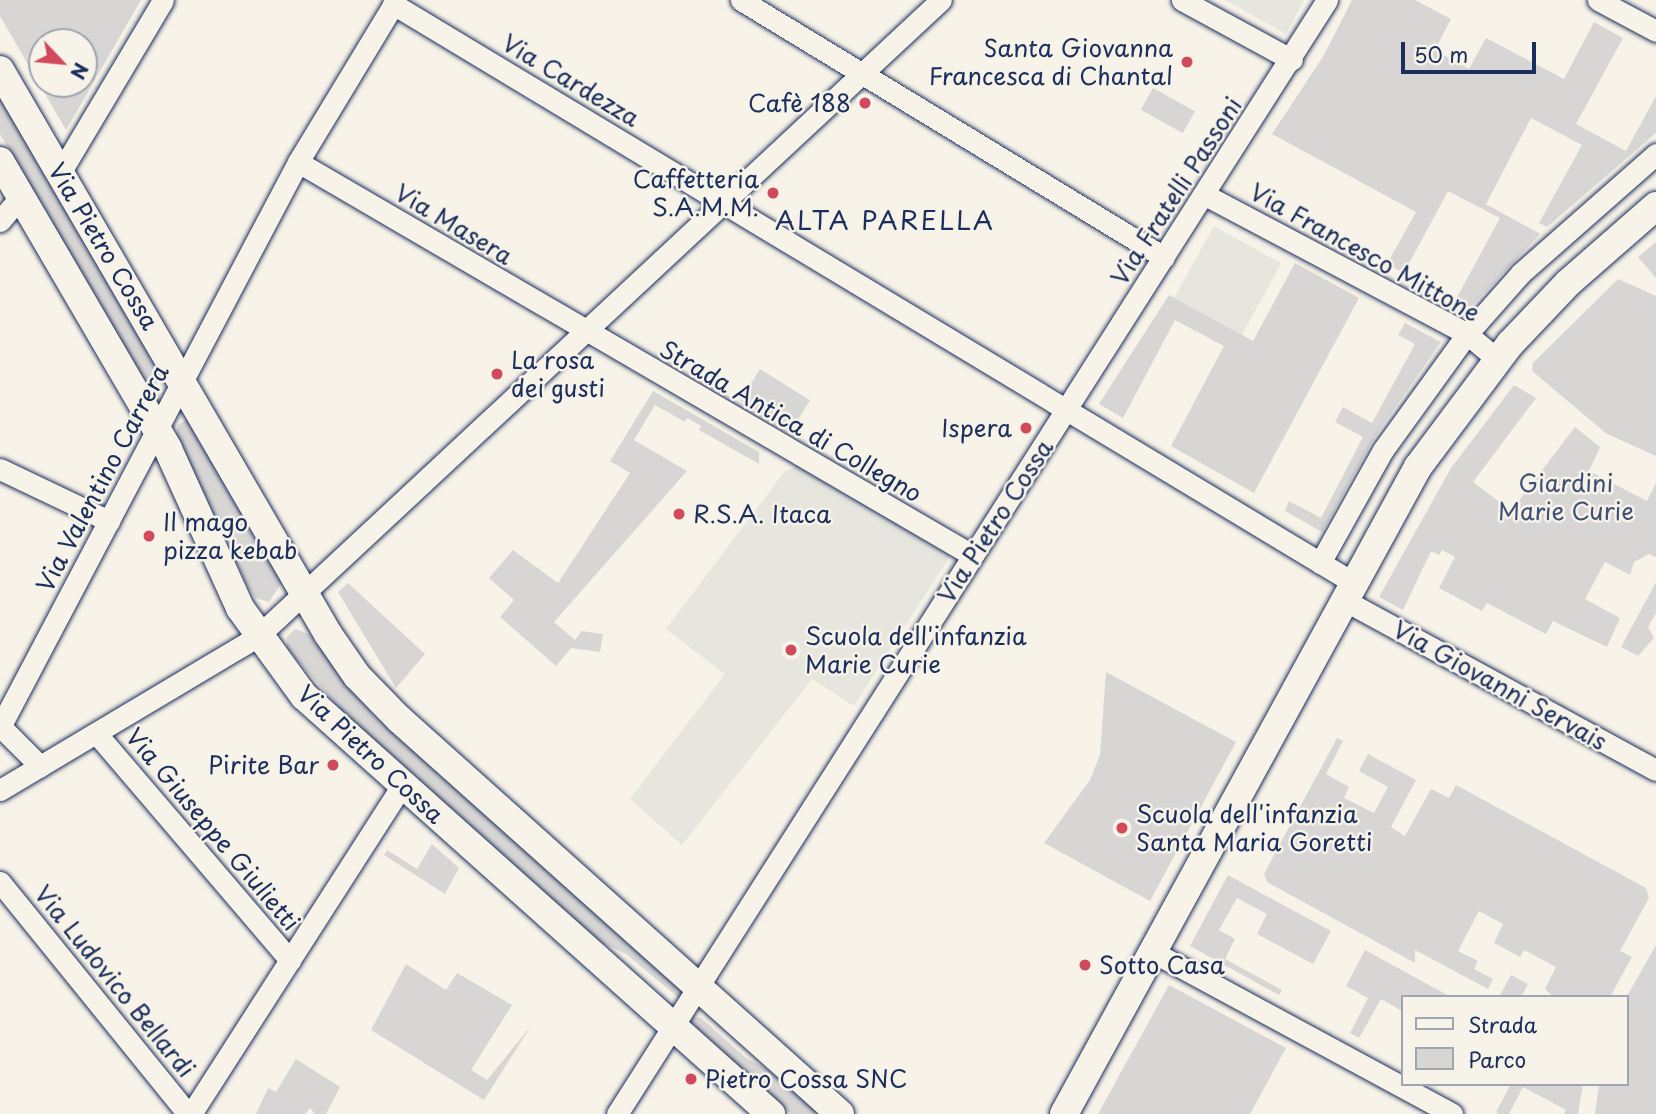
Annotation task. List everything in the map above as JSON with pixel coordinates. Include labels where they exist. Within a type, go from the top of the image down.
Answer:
[{"type":"main road","name":"Via Pietro Cossa","points":[[0,70],[183,380],[327,634],[375,697],[840,1114]]},
{"type":"main road","name":"Via Pietro Cossa","points":[[0,161],[157,429],[258,636],[325,718],[771,1114]]},
{"type":"main road","points":[[1064,1114],[1418,467],[1497,359],[1568,282],[1656,206]]},
{"type":"street","points":[[60,173],[163,0]]},
{"type":"street","points":[[741,0],[1164,257]]},
{"type":"street","points":[[0,790],[258,636],[941,0]]},
{"type":"street","points":[[1182,0],[1292,60]]},
{"type":"street","name":"Via Fratelli Passoni","points":[[1067,411],[1292,60],[1327,0]]},
{"type":"street","points":[[1598,0],[1656,32]]},
{"type":"street","name":"Via Valentino Carrera","points":[[40,766],[0,727],[298,162],[394,2]]},
{"type":"street","name":"Via Cardezza","points":[[394,2],[722,202]]},
{"type":"street","points":[[1320,564],[1383,450],[1467,334],[1521,274],[1656,154]]},
{"type":"street","name":"Via Masera","points":[[298,162],[584,331]]},
{"type":"street","name":"Via Francesco Mittone","points":[[1205,195],[1467,334],[1497,359]]},
{"type":"street","points":[[0,221],[21,197]]},
{"type":"street","points":[[722,202],[1067,411]]},
{"type":"street","name":"Strada Antica di Collegno","points":[[584,331],[972,555]]},
{"type":"street","name":"Via Pietro Cossa","points":[[698,986],[972,555],[1067,411]]},
{"type":"street","name":"Via Giovanni Servais","points":[[1067,411],[1320,564],[1349,592],[1656,770]]},
{"type":"street","points":[[0,470],[108,521]]},
{"type":"street","name":"Via Giuseppe Giulietti","points":[[96,733],[290,960]]},
{"type":"street","points":[[189,1114],[402,785]]},
{"type":"street","name":"Via Ludovico Bellardi","points":[[0,881],[189,1114]]},
{"type":"street","points":[[1153,952],[1400,1086]]},
{"type":"street","points":[[617,1114],[698,986]]},
{"type":"street","points":[[1400,1086],[1452,1114]]},
{"type":"shaded area","points":[[1225,0],[1304,0],[1286,34]]},
{"type":"shaded area","points":[[1214,226],[1281,263],[1242,335],[1174,298]]},
{"type":"shaded area","name":"Scuola dell'infanzia Marie Curie","points":[[800,465],[952,553],[854,706],[812,679],[682,845],[630,799],[725,674],[666,629],[785,471]]},
{"type":"green space","points":[[0,0],[141,0],[98,75],[98,28],[28,28],[28,64],[0,16]]},
{"type":"green space","points":[[1352,0],[1415,0],[1451,19],[1435,50],[1469,69],[1486,38],[1564,79],[1594,22],[1623,38],[1576,124],[1626,151],[1656,96],[1656,133],[1547,227],[1539,223],[1582,145],[1531,118],[1486,204],[1540,234],[1470,308],[1456,299],[1500,218],[1448,191],[1404,273],[1387,264],[1416,212],[1272,134],[1324,55]]},
{"type":"green space","points":[[1153,88],[1195,111],[1183,133],[1141,110]]},
{"type":"green space","points":[[0,91],[164,375],[156,384],[143,378],[0,134]]},
{"type":"green space","points":[[47,98],[84,98],[66,130]]},
{"type":"green space","points":[[1656,242],[1656,278],[1638,257]]},
{"type":"green space","points":[[1295,263],[1359,298],[1254,493],[1171,446],[1224,346],[1175,320],[1123,418],[1099,404],[1169,295],[1253,341]]},
{"type":"green space","name":"Giardini Marie Curie","points":[[1618,279],[1656,296],[1656,456],[1607,434],[1532,371],[1533,363]]},
{"type":"green space","points":[[1405,323],[1441,342],[1374,438],[1322,532],[1285,511],[1289,501],[1321,518],[1363,437],[1335,422],[1343,407],[1372,423],[1415,344],[1398,335]]},
{"type":"green space","points":[[760,369],[810,400],[790,432],[740,400]]},
{"type":"green space","points":[[1514,385],[1536,398],[1473,482],[1511,511],[1575,427],[1600,447],[1589,471],[1647,501],[1656,483],[1656,557],[1649,554],[1634,562],[1630,575],[1605,562],[1585,599],[1620,618],[1607,647],[1553,621],[1546,634],[1487,603],[1482,611],[1439,588],[1455,557],[1442,550],[1439,555],[1431,551],[1403,610],[1379,597],[1451,468]]},
{"type":"green space","points":[[653,391],[759,452],[759,464],[699,430],[701,426],[687,418],[685,422],[655,405],[634,440],[687,471],[554,622],[575,640],[582,631],[603,634],[600,652],[571,648],[556,666],[500,617],[514,600],[489,578],[513,550],[558,583],[630,473],[610,461]]},
{"type":"green space","points":[[188,419],[282,582],[269,602],[256,598],[248,587],[176,435],[178,425]]},
{"type":"green space","points":[[1656,582],[1656,613],[1648,627],[1654,638],[1638,656],[1621,647]]},
{"type":"green space","points":[[348,583],[425,654],[396,688],[338,592]]},
{"type":"green space","points":[[295,629],[309,634],[374,716],[685,991],[679,998],[626,954],[600,942],[358,730],[287,648],[287,637]]},
{"type":"green space","points":[[1106,672],[1236,742],[1150,901],[1044,843],[1090,780],[1100,755]]},
{"type":"green space","points":[[1337,738],[1343,741],[1326,774],[1349,787],[1344,798],[1374,813],[1388,787],[1359,771],[1368,754],[1416,780],[1391,827],[1405,836],[1431,789],[1449,798],[1456,785],[1646,888],[1649,898],[1620,951],[1632,957],[1611,995],[1552,995],[1545,989],[1556,967],[1524,950],[1520,957],[1494,943],[1503,924],[1479,911],[1458,951],[1478,961],[1474,969],[1493,979],[1488,989],[1415,950],[1415,963],[1267,882],[1264,874]]},
{"type":"green space","points":[[432,844],[459,868],[445,894],[384,855],[387,850],[417,869]]},
{"type":"green space","points":[[1228,875],[1331,931],[1313,964],[1257,934],[1267,914],[1237,898],[1219,930],[1235,939],[1225,959],[1282,990],[1279,995],[1190,946]]},
{"type":"green space","points":[[1656,945],[1656,1114],[1595,1114],[1599,1086],[1628,1086],[1628,995]]},
{"type":"green space","points":[[1365,950],[1447,995],[1400,995],[1400,1010],[1381,999],[1359,1038],[1350,1033],[1368,998],[1346,986]]},
{"type":"green space","points":[[406,964],[446,990],[457,973],[512,1005],[471,1070],[487,1080],[531,1026],[484,1100],[371,1030]]},
{"type":"green space","points":[[1511,975],[1528,984],[1522,995],[1500,995]]},
{"type":"green space","points":[[1169,985],[1286,1048],[1250,1114],[1098,1114]]},
{"type":"green space","points":[[692,1016],[701,1018],[746,1058],[774,1072],[820,1114],[791,1114],[689,1021]]},
{"type":"green space","points":[[296,1059],[340,1087],[326,1114],[315,1114],[310,1108],[305,1114],[256,1114],[268,1088],[276,1092]]},
{"type":"green space","points":[[1510,1086],[1583,1086],[1578,1114],[1564,1114],[1566,1110],[1523,1087],[1509,1114],[1496,1112]]},
{"type":"place","name":"Santa Giovanna Francesca di Chantal","points":[[1187,62]]},
{"type":"place","name":"Cafè 188","points":[[865,103]]},
{"type":"place","name":"Caffetteria S.A.M.M.","points":[[773,193]]},
{"type":"place","name":"La rosa dei gusti","points":[[497,374]]},
{"type":"place","name":"Ispera","points":[[1026,428]]},
{"type":"place","name":"R.S.A. Itaca","points":[[679,514]]},
{"type":"place","name":"Il mago pizza kebab","points":[[149,536]]},
{"type":"place","name":"Scuola dell'infanzia Marie Curie","points":[[791,650]]},
{"type":"place","name":"Pirite Bar","points":[[333,765]]},
{"type":"place","name":"Scuola dell'infanzia Santa Maria Goretti","points":[[1122,828]]},
{"type":"place","name":"Sotto Casa","points":[[1085,965]]},
{"type":"place","name":"Pietro Cossa SNC","points":[[691,1079]]},
{"type":"district","name":"ALTA PARELLA","points":[[885,220]]}]
